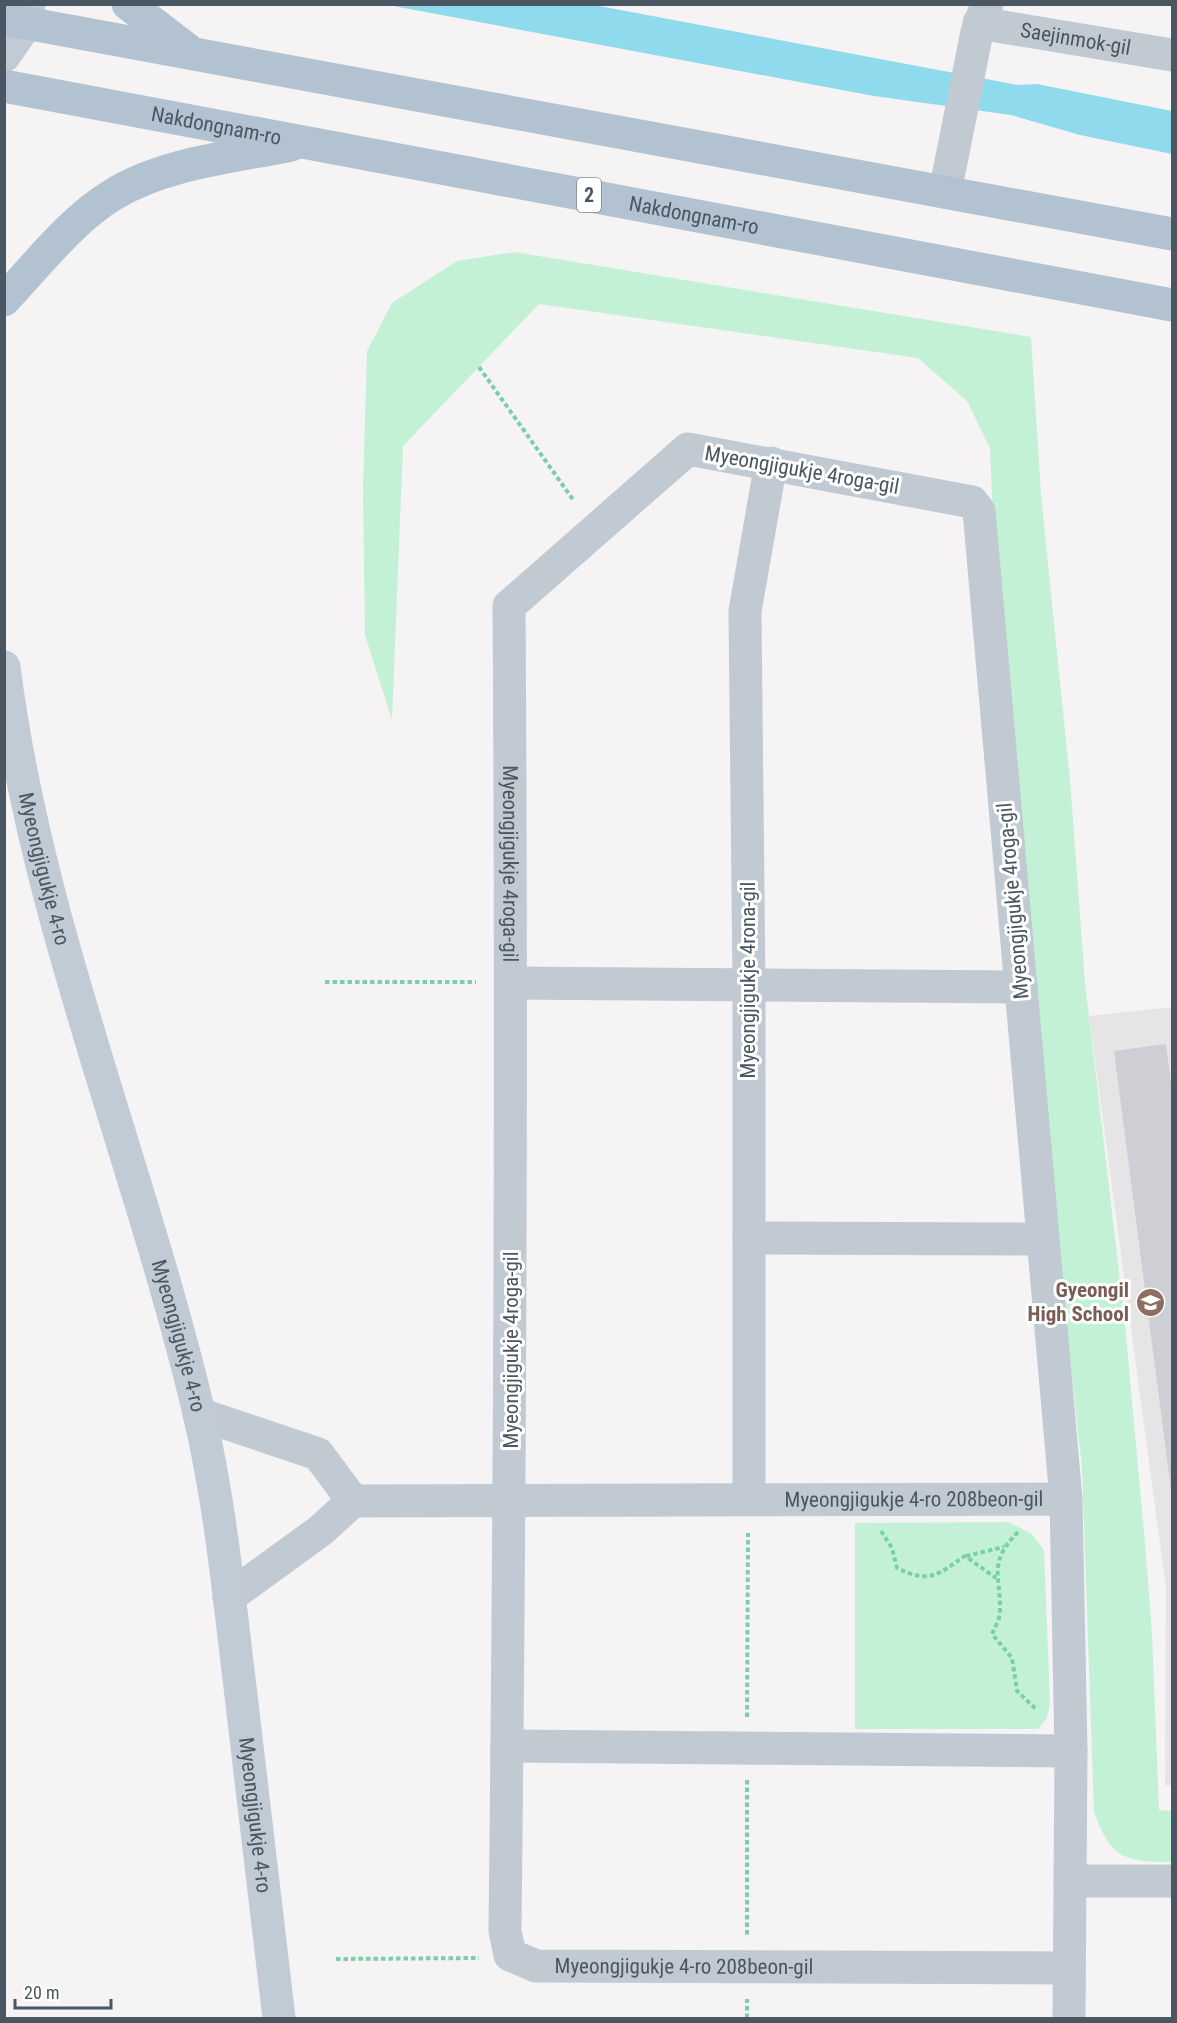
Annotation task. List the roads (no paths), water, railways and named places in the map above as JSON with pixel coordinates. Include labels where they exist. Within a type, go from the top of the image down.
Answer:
[{"type":"main road","points":[[128,4],[193,54]]},
{"type":"main road","points":[[4,56],[20,16],[193,54],[1173,234]]},
{"type":"main road","name":"Nakdongnam-ro","points":[[4,86],[1173,305]]},
{"type":"main road","points":[[4,300],[77,223],[114,194],[165,172],[306,142]]},
{"type":"main road","name":"Myeongjigukje 4-ro","points":[[4,667],[9,707],[37,851],[145,1216],[199,1414],[229,1597],[279,2019]]},
{"type":"street","name":"Saejinmok-gil","points":[[981,20],[1173,55]]},
{"type":"street","points":[[945,192],[981,20]]},
{"type":"street","name":"Myeongjigukje 4roga-gil","points":[[510,1501],[512,983],[509,606],[688,449],[972,502],[979,511],[1066,1499]]},
{"type":"street","name":"Myeongjigukje 4rona-gil","points":[[749,1498],[749,986],[745,611],[771,463]]},
{"type":"street","points":[[512,983],[1021,987]]},
{"type":"street","points":[[749,1238],[1043,1239]]},
{"type":"street","points":[[199,1414],[318,1454],[353,1501],[320,1531],[229,1597]]},
{"type":"street","name":"Myeongjigukje 4-ro 208beon-gil","points":[[353,1501],[749,1498],[1066,1499],[1071,1751],[1069,2019]]},
{"type":"street","name":"Myeongjigukje 4-ro 208beon-gil","points":[[510,1501],[504,1931],[510,1955],[536,1966],[1069,1968]]},
{"type":"street","points":[[507,1746],[1071,1751]]},
{"type":"street","points":[[1070,1881],[1173,1881]]},
{"type":"water","points":[[388,5],[594,5],[1018,85],[1037,84],[1172,111],[1172,154],[1080,135],[1011,115],[874,96]]},
{"type":"place","name":"Gyeongil High School","points":[[1150,1302]]}]
